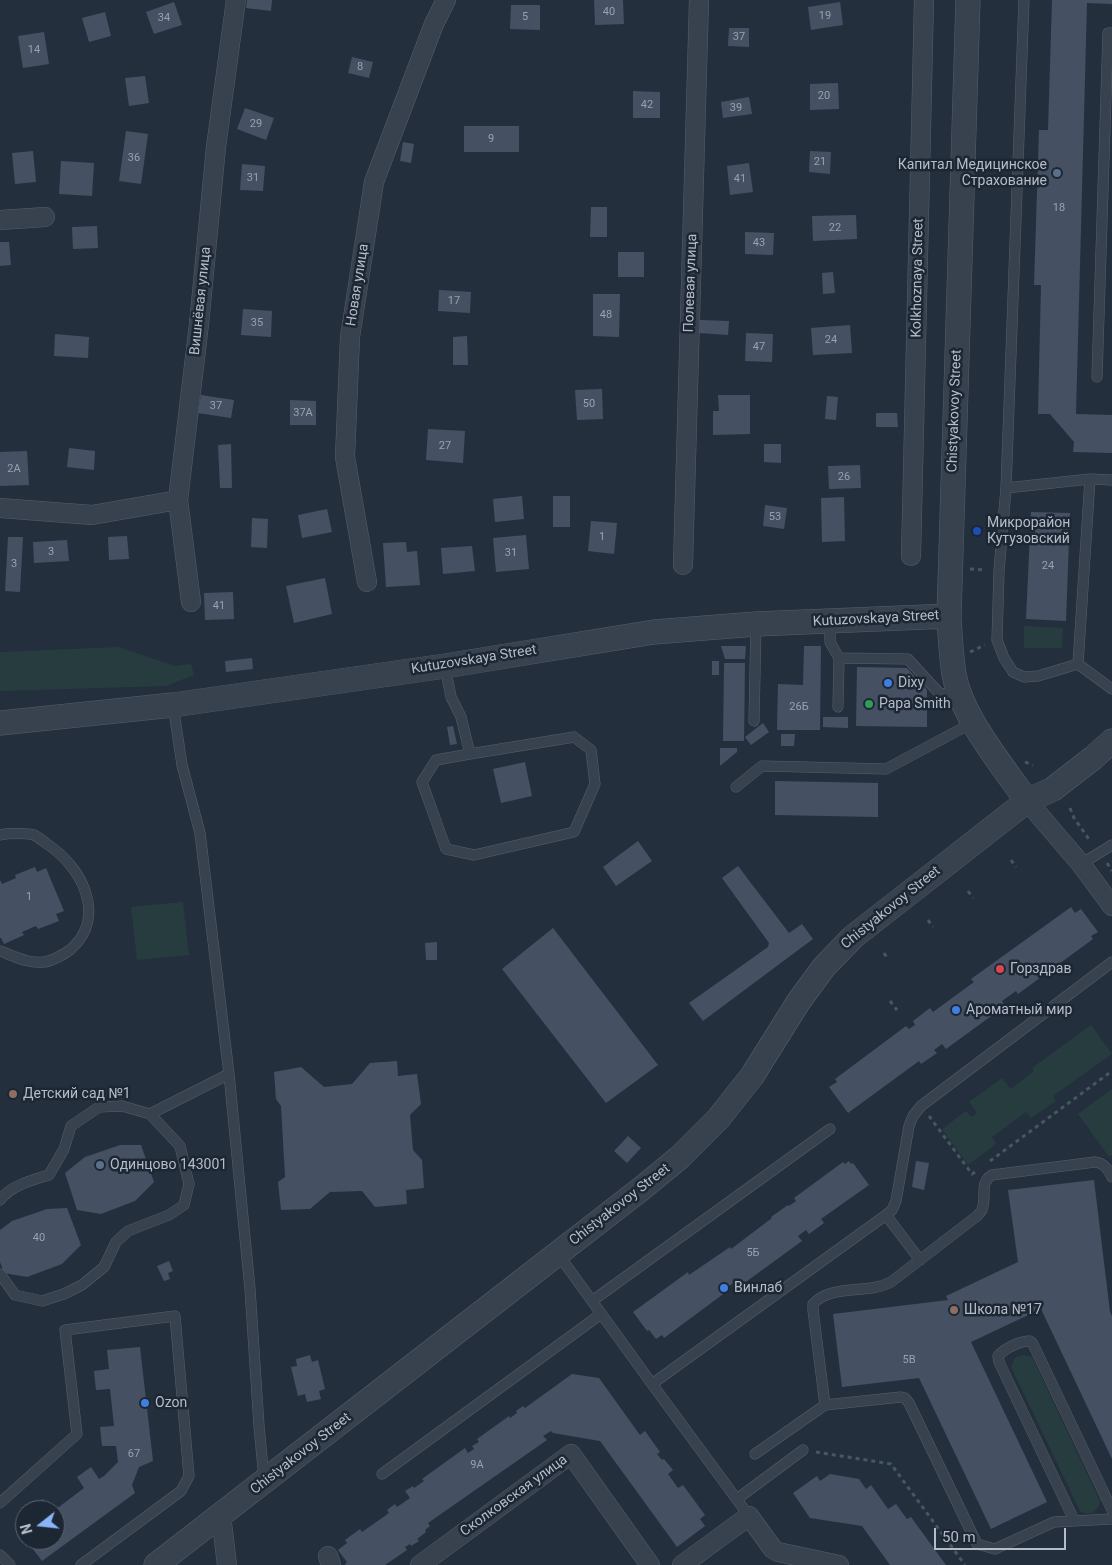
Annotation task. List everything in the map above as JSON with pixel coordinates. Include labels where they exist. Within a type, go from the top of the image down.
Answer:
[{"type":"street","name":"Вишнёвая улица","points":[[191,602],[178,500],[216,147],[236,0]]},
{"type":"street","name":"Новая улица","points":[[367,582],[345,457],[350,337],[374,182],[434,24],[446,0]]},
{"type":"street","name":"Полевая улица","points":[[683,565],[699,0]]},
{"type":"street","name":"Kolkhoznaya Street","points":[[911,556],[924,0]]},
{"type":"street","name":"Chistyakovoy Street","points":[[968,0],[949,616],[954,675],[960,692],[977,729],[1027,801]]},
{"type":"street","points":[[0,220],[45,217]]},
{"type":"street","points":[[0,508],[92,515],[178,500]]},
{"type":"street","name":"Kutuzovskaya Street","points":[[0,724],[173,705],[445,666],[654,632],[756,624],[949,616]]},
{"type":"street","name":"Chistyakovoy Street","points":[[160,1562],[558,1254],[680,1157],[718,1119],[752,1076],[799,1001],[824,967],[852,937],[1027,801],[1053,789],[1093,758],[1112,740]]},
{"type":"street","points":[[1027,801],[1081,864],[1112,906]]},
{"type":"street","name":"Сколковская улица","points":[[420,1565],[572,1454],[650,1565]]},
{"type":"street","points":[[221,1515],[227,1565]]},
{"type":"street","points":[[682,1565],[749,1516],[773,1549],[778,1552],[839,1565]]},
{"type":"lane","points":[[1024,0],[1006,488],[999,571],[997,640],[1004,658],[1013,672],[1024,677],[1038,676],[1078,664]]},
{"type":"lane","points":[[1097,377],[1108,33],[1112,33]]},
{"type":"lane","points":[[1006,488],[1090,479],[1112,480]]},
{"type":"lane","points":[[1078,664],[1090,479]]},
{"type":"lane","points":[[830,621],[830,642],[839,658],[838,707]]},
{"type":"lane","points":[[754,721],[756,624]]},
{"type":"lane","points":[[839,658],[908,659],[940,694],[960,692]]},
{"type":"lane","points":[[1078,664],[1112,689]]},
{"type":"lane","points":[[445,666],[451,697],[461,717],[470,754]]},
{"type":"lane","points":[[173,705],[182,765],[200,833],[229,1074],[250,1289],[259,1426],[265,1482]]},
{"type":"lane","points":[[736,786],[762,766],[886,769],[974,722]]},
{"type":"lane","points":[[574,737],[591,750],[595,784],[574,832],[474,855],[446,849],[422,782],[436,760],[470,754],[574,737]]},
{"type":"lane","points":[[0,835],[34,835],[54,848],[72,866],[84,886],[89,909],[88,925],[77,943],[66,953],[45,962],[25,961],[0,951]]},
{"type":"lane","points":[[1081,864],[1112,845]]},
{"type":"lane","points":[[652,1384],[892,1210],[896,1201],[909,1126],[913,1116],[921,1106],[1112,962]]},
{"type":"lane","points":[[150,1114],[229,1074]]},
{"type":"lane","points":[[0,1200],[23,1183],[50,1175],[64,1149],[71,1126],[99,1108],[122,1106],[150,1114],[180,1146],[189,1184],[184,1206],[169,1215],[128,1231],[116,1242],[104,1267],[82,1285],[64,1294],[42,1301],[15,1294],[0,1274]]},
{"type":"lane","points":[[592,1301],[830,1129]]},
{"type":"lane","points":[[825,1405],[814,1304],[826,1295],[884,1286],[920,1260],[977,1216],[984,1205],[984,1182],[992,1175],[1095,1162],[1105,1166],[1112,1177]]},
{"type":"lane","points":[[886,1215],[920,1260]]},
{"type":"lane","points":[[558,1254],[749,1516]]},
{"type":"lane","points":[[382,1474],[601,1314]]},
{"type":"lane","points":[[0,1503],[77,1434],[65,1330],[175,1316],[189,1476],[181,1491],[81,1565]]},
{"type":"lane","points":[[1074,1520],[999,1362],[998,1356],[1002,1351],[1024,1341],[1030,1341],[1033,1344],[1112,1510]]},
{"type":"lane","points":[[755,1454],[825,1405],[901,1397],[906,1398],[909,1402],[974,1540],[980,1546],[992,1549],[998,1548],[1050,1523],[1059,1521],[1112,1519]]},
{"type":"lane","points":[[737,1499],[803,1450]]},
{"type":"lane","points":[[0,1555],[10,1565]]},
{"type":"path","points":[[969,569],[999,571]]},
{"type":"path","points":[[967,654],[997,640]]},
{"type":"path","points":[[1070,808],[1074,818],[1112,871]]},
{"type":"path","points":[[1011,860],[1016,867]]},
{"type":"path","points":[[968,891],[973,898]]},
{"type":"path","points":[[928,920],[933,927]]},
{"type":"path","points":[[884,953],[888,959]]},
{"type":"path","points":[[890,1000],[897,1010]]},
{"type":"path","points":[[987,1163],[1112,1071]]},
{"type":"path","points":[[921,1106],[972,1174],[980,1169]]},
{"type":"path","points":[[803,1450],[892,1464],[965,1565]]},
{"type":"green space","points":[[1024,626],[1063,628],[1062,648],[1024,648]]},
{"type":"green space","points":[[119,647],[175,666],[191,664],[194,675],[166,686],[0,691],[0,652]]},
{"type":"green space","points":[[183,902],[189,955],[137,960],[131,907]]},
{"type":"green space","points":[[1091,1025],[1112,1054],[1053,1096],[1056,1101],[1031,1118],[1026,1112],[992,1137],[996,1144],[968,1165],[942,1129],[966,1111],[971,1117],[977,1113],[969,1102],[1002,1078],[1011,1089],[1034,1071],[1032,1068]]},
{"type":"green space","points":[[1112,1089],[1112,1155],[1109,1157],[1078,1114]]},
{"type":"green space","points":[[1023,1355],[1032,1357],[1100,1501],[1093,1512],[1087,1514],[1080,1511],[1011,1367],[1015,1358]]},
{"type":"building","points":[[247,0],[272,0],[271,11],[246,8]]},
{"type":"building","points":[[594,0],[623,0],[624,24],[595,25]]},
{"type":"building","points":[[1052,0],[1112,0],[1112,4],[1087,3],[1076,414],[1112,415],[1112,453],[1073,452],[1074,442],[1050,414],[1038,414],[1041,285],[1034,285],[1039,130],[1048,130]]},
{"type":"building","points":[[174,2],[182,25],[154,34],[146,12]]},
{"type":"building","points":[[840,2],[843,25],[811,30],[808,7]]},
{"type":"building","points":[[511,5],[540,5],[540,30],[510,29]]},
{"type":"building","points":[[105,12],[111,36],[89,42],[82,18]]},
{"type":"building","points":[[729,28],[749,28],[749,47],[728,46]]},
{"type":"building","points":[[44,32],[49,64],[23,68],[18,36]]},
{"type":"building","points":[[352,57],[373,62],[369,78],[348,73]]},
{"type":"building","points":[[145,76],[149,103],[129,106],[125,78]]},
{"type":"building","points":[[838,83],[839,109],[810,110],[810,84]]},
{"type":"building","points":[[633,91],[660,92],[660,118],[633,118]]},
{"type":"building","points":[[749,97],[752,114],[723,118],[721,102]]},
{"type":"building","points":[[245,108],[274,118],[266,140],[237,129]]},
{"type":"building","points":[[464,126],[519,126],[519,152],[464,152]]},
{"type":"building","points":[[126,131],[148,134],[141,184],[119,181]]},
{"type":"building","points":[[403,142],[414,144],[411,163],[400,161]]},
{"type":"building","points":[[33,151],[36,182],[15,184],[12,153]]},
{"type":"building","points":[[810,151],[831,152],[830,174],[809,172]]},
{"type":"building","points":[[61,161],[94,163],[92,196],[59,194]]},
{"type":"building","points":[[749,163],[753,192],[730,195],[727,166]]},
{"type":"building","points":[[242,164],[265,166],[263,191],[240,190]]},
{"type":"building","points":[[591,207],[607,207],[607,237],[590,237]]},
{"type":"building","points":[[856,215],[857,239],[813,241],[812,216]]},
{"type":"building","points":[[97,226],[98,248],[73,249],[72,227]]},
{"type":"building","points":[[745,232],[774,233],[773,255],[745,254]]},
{"type":"building","points":[[0,242],[9,242],[11,265],[0,266]]},
{"type":"building","points":[[618,252],[644,252],[644,277],[618,277]]},
{"type":"building","points":[[833,272],[835,293],[823,294],[822,273]]},
{"type":"building","points":[[439,290],[471,292],[470,313],[438,311]]},
{"type":"building","points":[[593,294],[620,294],[619,337],[593,336]]},
{"type":"building","points":[[243,309],[272,311],[271,337],[241,335]]},
{"type":"building","points":[[700,320],[729,321],[728,335],[699,333]]},
{"type":"building","points":[[850,325],[852,353],[813,355],[811,328]]},
{"type":"building","points":[[746,333],[773,334],[772,362],[745,361]]},
{"type":"building","points":[[55,334],[89,337],[88,358],[54,356]]},
{"type":"building","points":[[467,336],[468,365],[453,365],[453,337]]},
{"type":"building","points":[[602,389],[603,419],[577,420],[575,390]]},
{"type":"building","points":[[201,395],[234,400],[231,418],[198,413]]},
{"type":"building","points":[[718,395],[750,395],[750,434],[713,435],[713,411],[719,411]]},
{"type":"building","points":[[827,396],[838,397],[836,420],[825,419]]},
{"type":"building","points":[[290,400],[316,401],[316,425],[290,425]]},
{"type":"building","points":[[876,413],[897,413],[898,427],[876,427]]},
{"type":"building","points":[[428,429],[465,431],[463,463],[426,460]]},
{"type":"building","points":[[231,444],[232,488],[220,488],[218,445]]},
{"type":"building","points":[[764,444],[781,444],[781,463],[764,462]]},
{"type":"building","points":[[69,448],[95,451],[94,470],[67,467]]},
{"type":"building","points":[[27,451],[29,485],[0,486],[0,452]]},
{"type":"building","points":[[860,465],[861,488],[829,489],[828,466]]},
{"type":"building","points":[[522,496],[524,519],[495,522],[493,499]]},
{"type":"building","points":[[553,496],[570,496],[570,527],[553,527]]},
{"type":"building","points":[[844,497],[845,541],[822,542],[821,498]]},
{"type":"building","points":[[765,505],[787,508],[784,529],[763,526]]},
{"type":"building","points":[[327,509],[332,532],[302,538],[298,515]]},
{"type":"building","points":[[1031,512],[1070,513],[1066,621],[1026,619]]},
{"type":"building","points":[[252,518],[268,519],[267,548],[251,547]]},
{"type":"building","points":[[591,521],[617,523],[614,554],[588,551]]},
{"type":"building","points":[[526,535],[529,569],[496,572],[493,538]]},
{"type":"building","points":[[127,536],[129,559],[109,560],[108,537]]},
{"type":"building","points":[[8,537],[23,537],[20,592],[5,591]]},
{"type":"building","points":[[67,540],[69,561],[34,563],[33,542]]},
{"type":"building","points":[[406,542],[407,552],[417,551],[420,585],[386,587],[383,543]]},
{"type":"building","points":[[472,546],[475,571],[443,574],[441,548]]},
{"type":"building","points":[[325,578],[332,614],[294,623],[286,586]]},
{"type":"building","points":[[233,592],[234,619],[205,620],[204,593]]},
{"type":"building","points":[[721,646],[746,646],[745,659],[725,659]]},
{"type":"building","points":[[804,646],[821,646],[820,730],[777,730],[778,684],[803,685]]},
{"type":"building","points":[[252,658],[253,669],[226,672],[225,661]]},
{"type":"building","points":[[712,661],[719,661],[719,675],[712,675]]},
{"type":"building","points":[[724,663],[745,663],[744,741],[723,741]]},
{"type":"building","points":[[857,667],[907,668],[927,690],[927,727],[856,726]]},
{"type":"building","points":[[823,717],[848,717],[848,728],[823,727]]},
{"type":"building","points":[[763,723],[769,732],[751,745],[745,737]]},
{"type":"building","points":[[453,726],[457,744],[450,745],[447,727]]},
{"type":"building","points":[[781,734],[795,734],[794,746],[781,746]]},
{"type":"building","points":[[720,748],[737,748],[737,752],[720,766]]},
{"type":"building","points":[[525,762],[532,796],[501,803],[493,769]]},
{"type":"building","points":[[775,781],[878,783],[878,817],[775,815]]},
{"type":"building","points":[[638,841],[652,861],[616,886],[603,867]]},
{"type":"building","points":[[738,866],[789,933],[802,924],[813,939],[703,1021],[689,1003],[768,947],[769,943],[722,878]]},
{"type":"building","points":[[35,867],[37,872],[46,868],[64,911],[56,914],[59,921],[38,929],[36,926],[22,932],[24,935],[4,944],[0,938],[0,880],[2,884],[16,878],[15,875]]},
{"type":"building","points":[[1071,907],[1075,913],[1081,909],[1098,932],[1091,936],[1093,939],[1018,994],[1016,991],[1002,1001],[1005,1006],[946,1049],[942,1044],[934,1050],[937,1053],[921,1064],[919,1061],[848,1113],[829,1087],[837,1082],[835,1079],[906,1026],[909,1029],[915,1025],[913,1021],[930,1008],[933,1012],[974,982],[971,979]]},
{"type":"building","points":[[553,928],[658,1065],[606,1103],[502,969]]},
{"type":"building","points":[[437,942],[437,960],[426,960],[425,943]]},
{"type":"building","points":[[397,1061],[398,1076],[417,1074],[421,1104],[410,1115],[413,1150],[422,1160],[424,1188],[406,1190],[407,1204],[375,1207],[362,1191],[330,1192],[310,1209],[281,1210],[278,1182],[285,1177],[281,1106],[276,1099],[274,1072],[301,1067],[324,1087],[352,1084],[370,1063]]},
{"type":"building","points":[[628,1136],[641,1148],[627,1163],[614,1151]]},
{"type":"building","points":[[120,1145],[141,1145],[154,1182],[135,1201],[101,1214],[77,1210],[65,1173],[85,1157]]},
{"type":"building","points":[[849,1161],[851,1164],[853,1163],[869,1185],[821,1219],[824,1223],[809,1234],[806,1230],[798,1236],[802,1241],[743,1284],[739,1279],[725,1289],[726,1292],[664,1338],[662,1335],[656,1339],[649,1330],[647,1331],[633,1312],[688,1272],[689,1275],[730,1247],[731,1249],[771,1217],[796,1201],[794,1198],[843,1162],[845,1164]]},
{"type":"building","points":[[916,1161],[929,1163],[924,1190],[912,1187]]},
{"type":"building","points":[[1094,1180],[1112,1316],[1112,1459],[1041,1309],[971,1342],[1047,1502],[991,1529],[919,1378],[842,1387],[833,1314],[948,1300],[946,1296],[1018,1262],[1008,1190]]},
{"type":"building","points":[[67,1208],[81,1245],[62,1264],[27,1277],[4,1273],[0,1262],[0,1230],[12,1221],[47,1209]]},
{"type":"building","points":[[169,1261],[173,1271],[168,1273],[170,1279],[164,1281],[157,1266]]},
{"type":"building","points":[[140,1347],[153,1461],[139,1467],[132,1485],[135,1493],[65,1544],[65,1502],[84,1488],[77,1477],[91,1467],[99,1479],[118,1462],[116,1446],[102,1446],[100,1427],[114,1426],[110,1389],[96,1390],[94,1371],[109,1369],[107,1350]]},
{"type":"building","points":[[310,1355],[312,1362],[318,1360],[325,1389],[319,1391],[321,1399],[307,1402],[305,1394],[298,1396],[291,1367],[297,1366],[296,1359]]},
{"type":"building","points":[[572,1374],[599,1378],[640,1435],[645,1431],[660,1452],[657,1454],[673,1470],[668,1474],[678,1488],[683,1485],[705,1515],[700,1519],[705,1526],[677,1547],[600,1441],[553,1433],[551,1431],[543,1436],[547,1440],[428,1523],[430,1526],[417,1539],[419,1541],[405,1547],[407,1550],[385,1565],[345,1564],[347,1562],[338,1550],[347,1543],[345,1540],[360,1529],[362,1532],[389,1513],[387,1510],[395,1504],[397,1507],[410,1498],[405,1491],[413,1486],[414,1488],[424,1481],[422,1479],[465,1448],[468,1453],[474,1449],[472,1446],[479,1442],[477,1439],[509,1416],[510,1418],[517,1413],[516,1411],[523,1406],[525,1408]]},
{"type":"building","points":[[830,1474],[859,1479],[866,1489],[871,1485],[888,1509],[896,1504],[907,1519],[911,1517],[946,1565],[890,1565],[862,1526],[810,1518],[793,1493],[817,1476],[820,1481]]},
{"type":"building","points":[[34,1550],[57,1550],[42,1561]]},
{"type":"place","name":"Капитал Медицинское Страхование","points":[[1057,173]]},
{"type":"place","name":"Микрорайон Кутузовский","points":[[977,531]]},
{"type":"place","name":"Dixy","points":[[888,683]]},
{"type":"place","name":"Papa Smith","points":[[869,704]]},
{"type":"place","name":"Горздрав","points":[[1000,969]]},
{"type":"place","name":"Ароматный мир","points":[[956,1010]]},
{"type":"place","name":"Детский сад №1","points":[[13,1094]]},
{"type":"place","name":"Одинцово 143001","points":[[100,1165]]},
{"type":"place","name":"Винлаб","points":[[724,1288]]},
{"type":"place","name":"Школа №17","points":[[954,1310]]},
{"type":"place","name":"Ozon","points":[[145,1403]]}]
